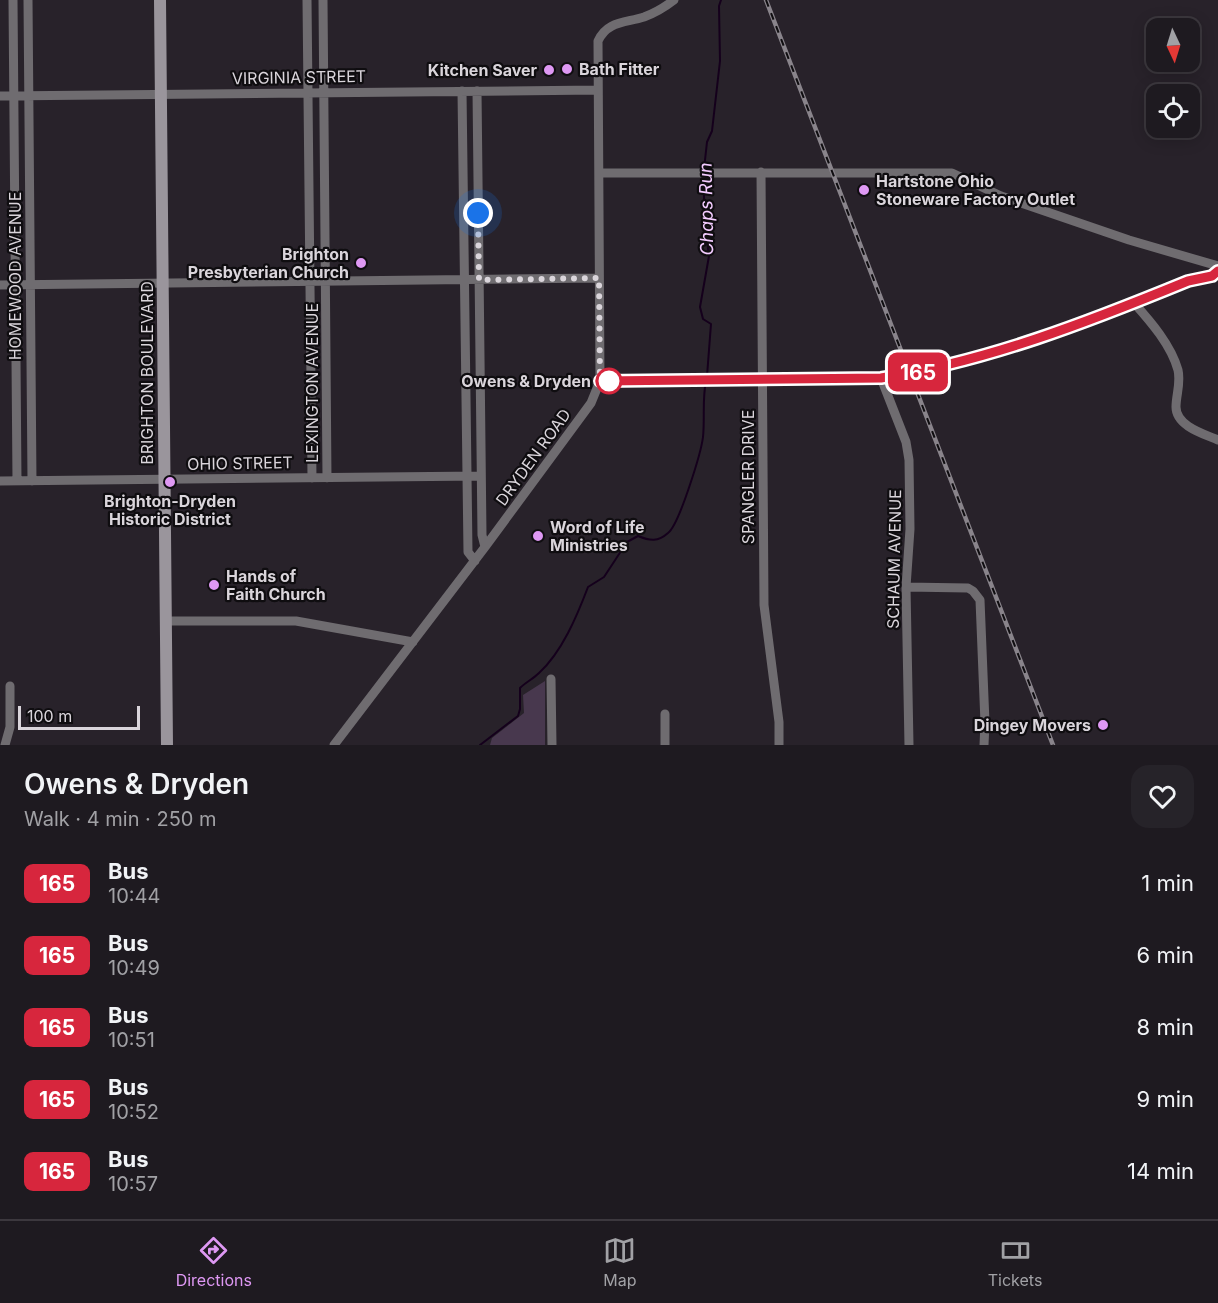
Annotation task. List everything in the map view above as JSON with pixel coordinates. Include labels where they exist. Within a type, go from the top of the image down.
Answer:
[{"type":"street","name":"HOMEWOOD AVENUE","points":[[13,0],[17,480]]},
{"type":"street","name":"HOMEWOOD AVENUE","points":[[28,0],[32,481]]},
{"type":"street","name":"BRIGHTON BOULEVARD","points":[[160,0],[166,745]]},
{"type":"street","name":"LEXINGTON AVENUE","points":[[307,0],[312,478]]},
{"type":"street","name":"LEXINGTON AVENUE","points":[[323,0],[327,478]]},
{"type":"street","name":"DRYDEN ROAD","points":[[334,745],[475,561],[591,403],[600,381],[598,41],[604,30],[612,25],[650,14],[674,0]]},
{"type":"street","name":"VIRGINIA STREET","points":[[0,96],[598,90]]},
{"type":"street","points":[[462,91],[468,553],[475,561]]},
{"type":"street","points":[[477,91],[482,535],[485,547]]},
{"type":"street","name":"SPANGLER DRIVE","points":[[761,172],[764,605],[779,722],[779,745]]},
{"type":"street","points":[[599,173],[952,173],[1001,196],[1129,240],[1218,266]]},
{"type":"street","points":[[600,381],[881,378],[937,368],[1053,334],[1188,281],[1212,276],[1218,271]]},
{"type":"street","points":[[0,285],[599,278]]},
{"type":"street","points":[[1134,303],[1151,322],[1178,369],[1177,413],[1179,417],[1190,427],[1218,440]]},
{"type":"street","name":"SCHAUM AVENUE","points":[[881,378],[906,442],[909,460],[910,529],[906,587],[909,745]]},
{"type":"street","name":"OHIO STREET","points":[[0,481],[481,476]]},
{"type":"street","points":[[906,587],[968,588],[981,600],[984,745]]},
{"type":"street","points":[[165,621],[296,621],[413,642]]},
{"type":"street","points":[[551,679],[552,745]]},
{"type":"street","points":[[5,745],[10,728],[10,686]]},
{"type":"street","points":[[664,714],[665,745]]},
{"type":"shaded area","points":[[545,681],[545,745],[490,745],[492,738],[524,713],[523,695]]},
{"type":"waterway","name":"Chaps Run","points":[[704,169],[707,142],[712,131],[720,61],[719,6],[721,0]]},
{"type":"waterway","name":"Chaps Run","points":[[704,174],[704,217],[709,256],[700,307],[703,319],[711,324],[707,376]]},
{"type":"waterway","name":"Chaps Run","points":[[480,745],[518,716],[520,688],[539,673],[555,655],[574,621],[588,587],[604,577],[627,542],[638,536],[650,540],[657,539],[673,527],[689,488],[701,445],[704,430],[706,381]]},
{"type":"railway","points":[[766,0],[1053,745]]},
{"type":"bus line","name":"165","points":[[600,381],[881,378],[909,374],[1053,334],[1188,281],[1212,276],[1218,271]]},
{"type":"place","name":"Bath Fitter","points":[[567,69]]},
{"type":"place","name":"Kitchen Saver","points":[[549,70]]},
{"type":"place","name":"Hartstone Ohio Stoneware Factory Outlet","points":[[864,190]]},
{"type":"place","name":"Brighton Presbyterian Church","points":[[361,263]]},
{"type":"place","name":"Owens & Dryden","points":[[609,381]]},
{"type":"place","name":"Brighton-Dryden Historic District","points":[[170,482]]},
{"type":"place","name":"Word of Life Ministries","points":[[538,536]]},
{"type":"place","name":"Hands of Faith Church","points":[[214,585]]},
{"type":"place","name":"Dingey Movers","points":[[1103,725]]},
{"type":"route","points":[[478,213],[479,280],[599,278],[600,381],[611,381],[609,381]]}]
